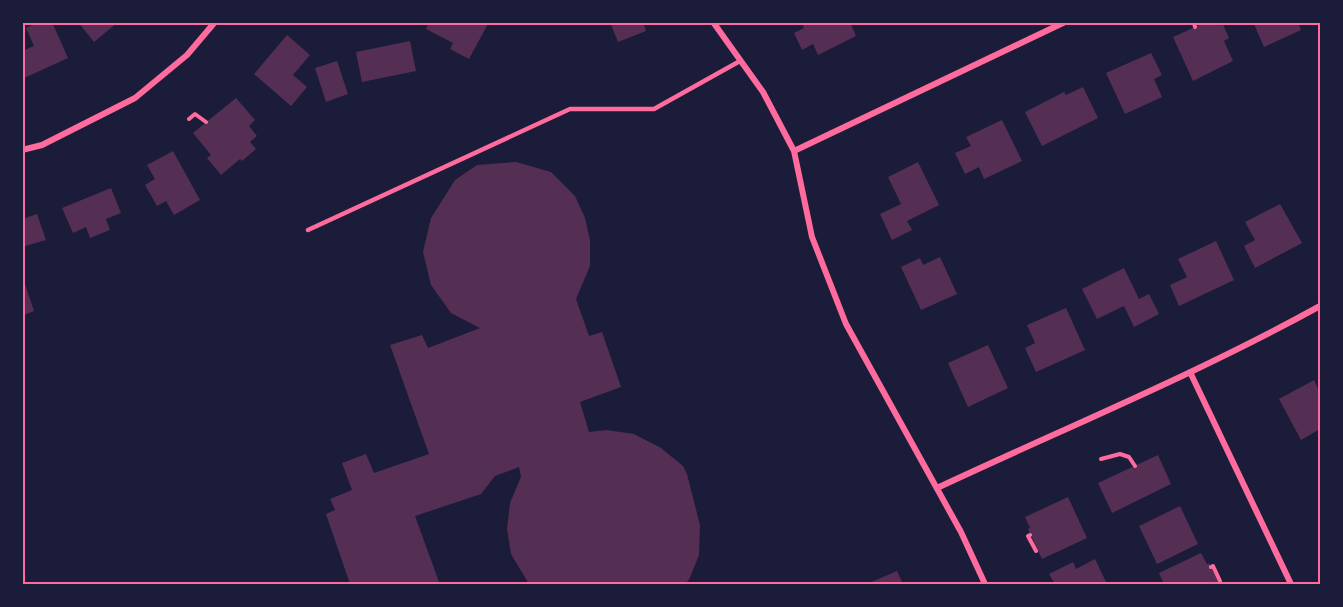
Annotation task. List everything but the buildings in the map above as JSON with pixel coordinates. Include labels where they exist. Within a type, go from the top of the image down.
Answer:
[{"type":"street","points":[[22,150],[42,145],[135,98],[187,55],[215,22]]},
{"type":"street","points":[[714,22],[763,92],[794,151],[812,237],[846,324],[961,532],[985,585]]},
{"type":"street","points":[[794,151],[1065,22]]},
{"type":"street","points":[[937,488],[1190,372],[1320,306]]},
{"type":"street","points":[[1190,372],[1291,585]]},
{"type":"lane","points":[[308,230],[570,109],[654,109],[740,61]]},
{"type":"path","points":[[189,119],[195,114],[206,122]]},
{"type":"path","points":[[1101,459],[1120,454],[1129,457],[1135,466]]},
{"type":"path","points":[[1030,535],[1028,536],[1036,551]]},
{"type":"path","points":[[1211,567],[1213,566],[1220,581]]}]
